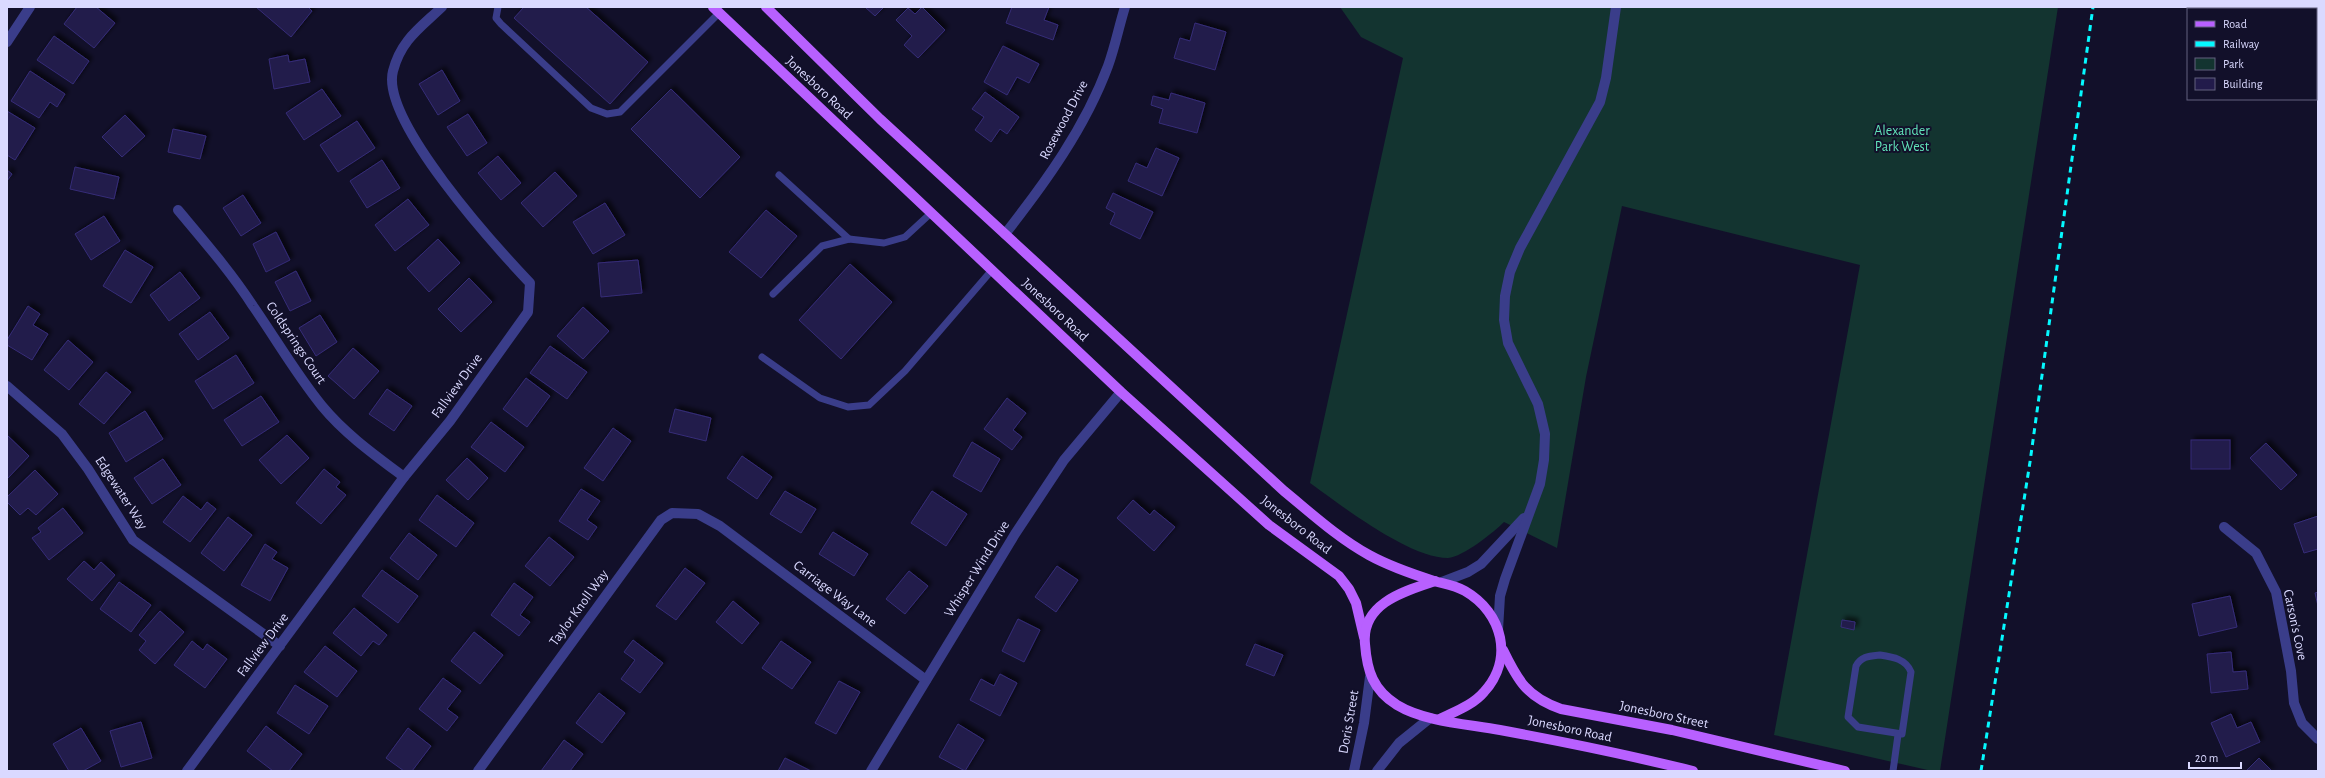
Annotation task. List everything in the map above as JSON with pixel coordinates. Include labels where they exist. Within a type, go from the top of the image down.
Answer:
[{"type":"main road","name":"Jonesboro Road","points":[[766,7],[880,119],[1284,491],[1321,522],[1369,555],[1399,569],[1438,581]]},
{"type":"main road","name":"Jonesboro Road","points":[[716,10],[1121,392],[1269,525],[1339,576],[1349,589],[1356,603],[1364,637]]},
{"type":"main road","points":[[1438,581],[1462,589],[1478,601],[1488,611],[1498,630],[1503,650],[1497,672],[1484,692],[1474,702],[1435,718],[1408,711],[1396,705],[1386,697],[1370,677],[1364,637],[1366,628],[1375,611],[1389,598],[1438,581]]},
{"type":"main road","name":"Jonesboro Street","points":[[1503,650],[1518,681],[1534,696],[1548,705],[1561,709],[1710,739],[1845,771]]},
{"type":"main road","name":"Jonesboro Road","points":[[1435,718],[1580,744],[1693,771]]},
{"type":"street","points":[[7,42],[30,7]]},
{"type":"street","name":"Fallview Drive","points":[[187,771],[404,477],[450,421],[528,312],[530,283],[496,247],[451,190],[409,130],[395,97],[392,72],[403,43],[442,7]]},
{"type":"street","name":"Rosewood Drive","points":[[1004,234],[1044,184],[1080,125],[1108,66],[1125,7]]},
{"type":"street","points":[[1498,630],[1500,596],[1526,517],[1540,484],[1544,460],[1545,434],[1538,404],[1508,343],[1504,320],[1505,296],[1510,272],[1520,248],[1600,102],[1606,78],[1616,7]]},
{"type":"street","name":"Coldsprings Court","points":[[178,210],[209,246],[253,305],[286,359],[323,407],[368,450],[404,477]]},
{"type":"street","name":"Edgewater Way","points":[[7,386],[62,434],[88,469],[133,540],[280,646]]},
{"type":"street","name":"Whisper Wind Drive","points":[[872,771],[1015,534],[1064,460],[1121,392]]},
{"type":"street","name":"Taylor Knoll Way","points":[[478,771],[661,520],[672,513],[698,514],[727,531]]},
{"type":"street","points":[[1438,581],[1468,572],[1481,564],[1526,517]]},
{"type":"street","name":"Carson's Cove","points":[[2224,527],[2256,553],[2276,592],[2290,664],[2294,703],[2302,723],[2318,739]]},
{"type":"street","name":"Carriage Way Lane","points":[[727,531],[926,680]]},
{"type":"street","name":"Doris Street","points":[[1354,771],[1364,722],[1370,677]]},
{"type":"street","points":[[1377,771],[1399,743],[1435,718]]},
{"type":"lane","points":[[498,7],[496,18],[501,24],[591,108],[607,114],[620,112],[716,10]]},
{"type":"lane","points":[[779,175],[849,239]]},
{"type":"lane","points":[[773,294],[822,246],[849,239],[884,243],[905,237],[931,213]]},
{"type":"lane","points":[[762,356],[820,398],[848,407],[869,405],[905,371],[992,270]]},
{"type":"lane","points":[[1880,655],[1896,658],[1908,666],[1911,672],[1904,730],[1902,734],[1898,735],[1858,727],[1852,723],[1848,717],[1856,666],[1866,656],[1880,655]]},
{"type":"lane","points":[[1893,771],[1898,735]]},
{"type":"green space","name":"Alexander Park West","points":[[1340,7],[2058,7],[1940,771],[1932,771],[1774,735],[1860,265],[1622,206],[1586,377],[1557,548],[1504,522],[1486,538],[1470,549],[1454,557],[1448,558],[1432,556],[1414,550],[1376,529],[1310,483],[1403,58],[1361,37]]},
{"type":"building","points":[[77,7],[96,7],[115,23],[94,48],[64,24]]},
{"type":"building","points":[[256,7],[308,7],[312,11],[291,37]]},
{"type":"building","points":[[524,7],[586,7],[648,62],[610,104],[514,18]]},
{"type":"building","points":[[865,7],[884,7],[875,16]]},
{"type":"building","points":[[922,7],[945,30],[918,58],[904,45],[912,36],[896,20],[908,8],[915,14]]},
{"type":"building","points":[[1012,7],[1049,7],[1044,20],[1058,25],[1053,40],[1006,23]]},
{"type":"building","points":[[1195,23],[1226,32],[1215,70],[1174,58],[1180,38],[1190,41]]},
{"type":"building","points":[[54,36],[89,61],[73,84],[37,60]]},
{"type":"building","points":[[1003,46],[1039,64],[1029,83],[1017,77],[1007,95],[984,82]]},
{"type":"building","points":[[288,55],[289,62],[305,59],[310,82],[274,89],[269,59]]},
{"type":"building","points":[[442,70],[460,101],[438,115],[419,84]]},
{"type":"building","points":[[30,71],[65,94],[57,107],[50,102],[39,118],[11,101]]},
{"type":"building","points":[[322,89],[341,116],[304,140],[286,113]]},
{"type":"building","points":[[671,89],[740,157],[700,198],[631,129]]},
{"type":"building","points":[[985,92],[1019,117],[1007,134],[1000,129],[991,142],[975,130],[984,117],[972,109]]},
{"type":"building","points":[[1171,93],[1205,103],[1197,133],[1159,123],[1163,109],[1151,105],[1153,96],[1169,100]]},
{"type":"building","points":[[7,111],[35,128],[15,160],[7,155]]},
{"type":"building","points":[[468,114],[487,143],[467,156],[447,127]]},
{"type":"building","points":[[125,115],[145,136],[122,157],[102,137]]},
{"type":"building","points":[[357,121],[375,148],[338,172],[320,145]]},
{"type":"building","points":[[173,129],[206,136],[200,159],[168,152]]},
{"type":"building","points":[[1156,148],[1179,158],[1162,196],[1128,181],[1136,163],[1147,168]]},
{"type":"building","points":[[498,156],[521,183],[501,200],[478,173]]},
{"type":"building","points":[[382,160],[400,188],[367,208],[350,181]]},
{"type":"building","points":[[75,167],[119,177],[114,199],[70,189]]},
{"type":"building","points":[[7,170],[12,174],[7,181]]},
{"type":"building","points":[[555,172],[577,196],[543,227],[521,203]]},
{"type":"building","points":[[1113,193],[1153,212],[1140,239],[1110,224],[1115,213],[1106,208]]},
{"type":"building","points":[[243,195],[261,223],[241,236],[223,208]]},
{"type":"building","points":[[408,199],[429,225],[395,251],[375,225]]},
{"type":"building","points":[[605,203],[625,235],[593,254],[573,222]]},
{"type":"building","points":[[766,210],[797,236],[761,278],[729,252]]},
{"type":"building","points":[[104,216],[120,241],[91,260],[75,234]]},
{"type":"building","points":[[276,232],[290,260],[266,272],[253,244]]},
{"type":"building","points":[[438,239],[460,263],[429,292],[407,268]]},
{"type":"building","points":[[125,250],[153,267],[131,303],[103,286]]},
{"type":"building","points":[[638,260],[642,293],[601,297],[598,263]]},
{"type":"building","points":[[850,264],[892,302],[841,359],[799,320]]},
{"type":"building","points":[[296,271],[311,301],[290,311],[275,282]]},
{"type":"building","points":[[180,272],[200,298],[169,321],[150,295]]},
{"type":"building","points":[[469,278],[492,302],[461,332],[438,309]]},
{"type":"building","points":[[28,306],[40,314],[33,325],[48,334],[32,360],[7,345],[7,340]]},
{"type":"building","points":[[583,307],[609,331],[583,359],[557,336]]},
{"type":"building","points":[[210,312],[229,338],[198,360],[179,334]]},
{"type":"building","points":[[320,315],[337,342],[316,356],[299,328]]},
{"type":"building","points":[[68,340],[93,362],[69,390],[44,370]]},
{"type":"building","points":[[550,346],[587,372],[567,399],[530,373]]},
{"type":"building","points":[[353,348],[379,371],[354,399],[328,376]]},
{"type":"building","points":[[236,355],[254,383],[213,409],[195,381]]},
{"type":"building","points":[[106,372],[131,392],[104,424],[79,404]]},
{"type":"building","points":[[526,378],[550,396],[527,427],[503,409]]},
{"type":"building","points":[[387,389],[412,406],[394,431],[369,414]]},
{"type":"building","points":[[261,396],[279,422],[242,446],[224,420]]},
{"type":"building","points":[[1007,398],[1026,413],[1013,430],[1022,437],[1012,450],[984,429]]},
{"type":"building","points":[[675,409],[711,418],[706,441],[669,432]]},
{"type":"building","points":[[145,411],[163,439],[126,462],[109,433]]},
{"type":"building","points":[[491,422],[524,447],[505,472],[471,447]]},
{"type":"building","points":[[613,428],[631,441],[603,481],[584,468]]},
{"type":"building","points":[[7,435],[29,456],[7,479]]},
{"type":"building","points":[[287,435],[309,458],[281,484],[259,460]]},
{"type":"building","points":[[2191,440],[2230,440],[2230,469],[2191,469]]},
{"type":"building","points":[[972,442],[1000,459],[981,492],[953,476]]},
{"type":"building","points":[[2266,443],[2297,475],[2281,490],[2250,458]]},
{"type":"building","points":[[742,456],[772,477],[757,499],[727,478]]},
{"type":"building","points":[[467,458],[488,478],[468,500],[446,480]]},
{"type":"building","points":[[163,459],[181,485],[152,504],[134,478]]},
{"type":"building","points":[[324,469],[340,482],[336,487],[346,495],[321,524],[296,503]]},
{"type":"building","points":[[35,470],[58,494],[36,515],[28,508],[20,515],[7,502],[7,497]]},
{"type":"building","points":[[581,489],[600,501],[587,520],[597,527],[588,540],[559,521]]},
{"type":"building","points":[[785,491],[816,509],[801,533],[770,514]]},
{"type":"building","points":[[932,491],[967,514],[946,546],[911,523]]},
{"type":"building","points":[[437,495],[474,523],[456,547],[419,520]]},
{"type":"building","points":[[183,496],[201,510],[207,502],[216,509],[190,542],[163,522]]},
{"type":"building","points":[[1133,500],[1150,515],[1154,510],[1175,527],[1154,551],[1117,518]]},
{"type":"building","points":[[63,508],[83,533],[49,560],[32,538],[41,532],[38,528]]},
{"type":"building","points":[[2318,516],[2318,549],[2304,553],[2294,524]]},
{"type":"building","points":[[228,517],[252,535],[224,571],[201,553]]},
{"type":"building","points":[[833,532],[868,554],[854,576],[819,554]]},
{"type":"building","points":[[409,533],[437,555],[418,580],[390,558]]},
{"type":"building","points":[[549,537],[574,557],[550,586],[525,566]]},
{"type":"building","points":[[265,544],[277,552],[272,559],[288,568],[270,601],[241,585]]},
{"type":"building","points":[[84,561],[94,570],[101,562],[115,575],[92,601],[67,579]]},
{"type":"building","points":[[1057,566],[1078,580],[1056,612],[1035,597]]},
{"type":"building","points":[[685,568],[705,583],[676,620],[656,606]]},
{"type":"building","points":[[382,570],[418,596],[398,623],[362,596]]},
{"type":"building","points":[[909,571],[928,586],[905,614],[886,599]]},
{"type":"building","points":[[119,582],[151,605],[131,632],[100,609]]},
{"type":"building","points":[[514,583],[533,597],[520,615],[530,622],[519,636],[491,615]]},
{"type":"building","points":[[2318,592],[2318,606],[2315,593]]},
{"type":"building","points":[[2230,596],[2237,627],[2199,636],[2192,604]]},
{"type":"building","points":[[733,601],[759,623],[742,644],[716,622]]},
{"type":"building","points":[[354,608],[387,635],[379,645],[373,641],[361,656],[333,633]]},
{"type":"building","points":[[160,611],[184,632],[155,664],[139,650],[146,641],[139,635]]},
{"type":"building","points":[[1018,619],[1040,630],[1024,662],[1002,651]]},
{"type":"building","points":[[1842,620],[1855,622],[1854,630],[1841,627]]},
{"type":"building","points":[[474,632],[503,655],[480,684],[451,661]]},
{"type":"building","points":[[633,640],[663,663],[640,693],[621,679],[635,660],[624,652]]},
{"type":"building","points":[[192,641],[203,650],[207,644],[227,659],[205,688],[174,665]]},
{"type":"building","points":[[781,641],[811,662],[792,689],[762,668]]},
{"type":"building","points":[[1255,644],[1283,655],[1274,676],[1246,665]]},
{"type":"building","points":[[325,646],[357,671],[337,697],[304,672]]},
{"type":"building","points":[[2231,652],[2233,672],[2246,671],[2248,689],[2211,693],[2207,654]]},
{"type":"building","points":[[1000,674],[1017,683],[1000,716],[970,700],[981,679],[994,686]]},
{"type":"building","points":[[443,678],[461,691],[447,709],[458,717],[447,731],[419,709]]},
{"type":"building","points":[[839,681],[860,692],[836,734],[815,723]]},
{"type":"building","points":[[295,685],[328,706],[309,734],[277,713]]},
{"type":"building","points":[[599,693],[625,713],[602,743],[576,723]]},
{"type":"building","points":[[2231,714],[2237,728],[2251,722],[2260,742],[2226,757],[2211,723]]},
{"type":"building","points":[[141,722],[152,758],[121,767],[110,731]]},
{"type":"building","points":[[958,724],[984,740],[965,771],[939,757]]},
{"type":"building","points":[[266,726],[302,754],[289,771],[273,771],[247,751]]},
{"type":"building","points":[[81,728],[101,761],[83,771],[69,771],[53,744]]},
{"type":"building","points":[[408,728],[431,746],[412,771],[404,771],[386,758]]},
{"type":"building","points":[[564,740],[583,754],[570,771],[541,771]]},
{"type":"building","points":[[785,758],[811,771],[778,771]]},
{"type":"building","points":[[2259,758],[2272,771],[2246,771]]},
{"type":"railway","points":[[1981,771],[2030,462],[2093,7]]}]
